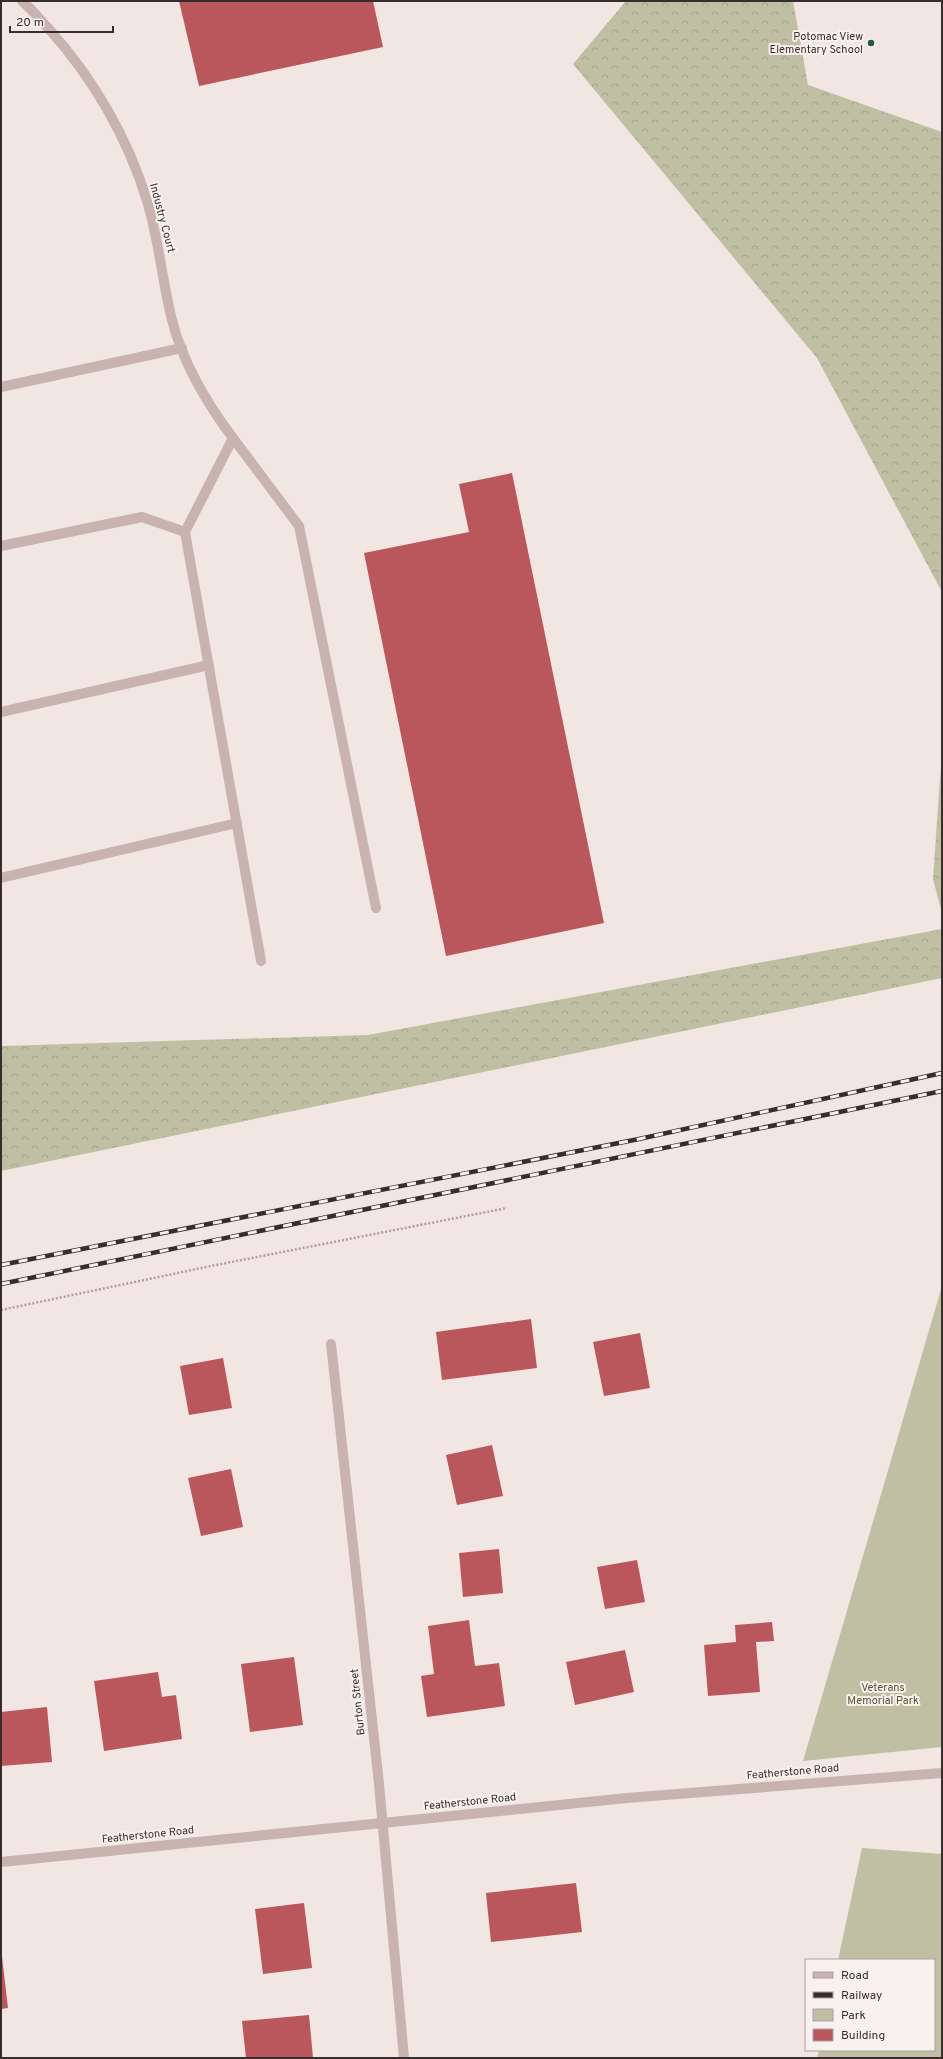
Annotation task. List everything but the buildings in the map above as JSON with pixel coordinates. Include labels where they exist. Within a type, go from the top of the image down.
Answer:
[{"type":"street","name":"Industry Court","points":[[22,1],[68,51],[103,101],[130,156],[147,201],[161,261],[172,321],[190,369],[214,413],[299,526],[376,908]]},
{"type":"street","points":[[1,386],[182,348]]},
{"type":"street","points":[[233,438],[185,532],[261,961]]},
{"type":"street","points":[[1,546],[142,517],[185,532]]},
{"type":"street","points":[[1,712],[209,665]]},
{"type":"street","points":[[1,878],[236,823]]},
{"type":"street","name":"Burton Street","points":[[331,1344],[383,1823],[404,2058]]},
{"type":"street","name":"Featherstone Road","points":[[1,1862],[634,1798],[942,1773]]},
{"type":"path","points":[[1,1310],[219,1264],[507,1208]]},
{"type":"green space","points":[[626,1],[793,1],[808,85],[942,132],[942,592],[817,358],[573,64]]},
{"type":"green space","points":[[942,751],[942,913],[933,879]]},
{"type":"green space","points":[[942,929],[942,978],[1,1171],[1,1046],[368,1035]]},
{"type":"green space","name":"Veterans Memorial Park","points":[[942,1286],[942,1747],[803,1761]]},
{"type":"green space","points":[[862,1848],[942,1854],[942,2058],[817,2058],[819,2051],[935,2051],[935,1959],[838,1959]]},
{"type":"railway","points":[[1,1265],[639,1139],[942,1073]]},
{"type":"railway","points":[[1,1284],[942,1091]]},
{"type":"place","name":"Potomac View Elementary School","points":[[871,43]]}]
